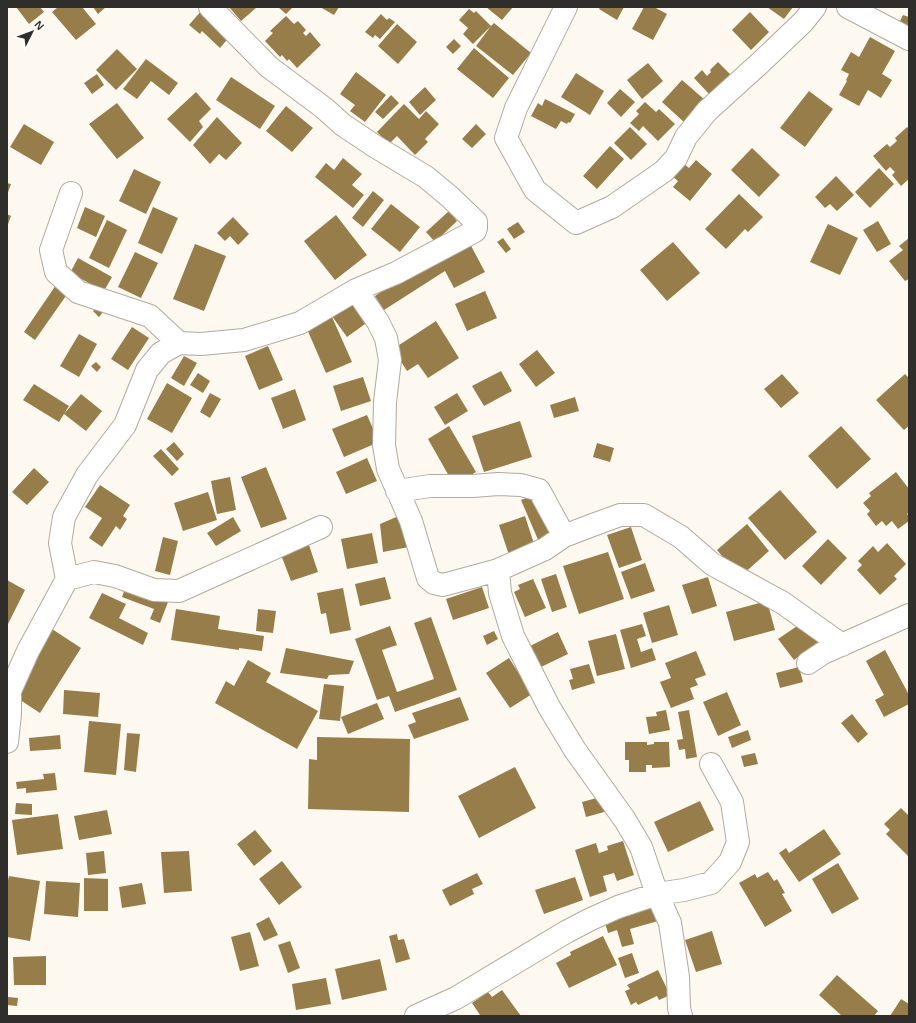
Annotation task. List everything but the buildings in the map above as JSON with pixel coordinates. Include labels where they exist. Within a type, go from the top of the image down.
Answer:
[{"type":"street","points":[[7,742],[10,714],[10,691],[28,651],[67,579],[60,543],[64,516],[87,475],[126,425],[147,370],[161,353],[179,343],[201,344],[244,340],[300,323],[356,290],[396,273],[475,231],[476,228],[476,222],[426,177],[382,151],[343,124],[269,67],[210,7]]},
{"type":"street","points":[[566,7],[516,108],[506,138],[535,190],[576,224],[612,207],[664,171],[676,158],[686,137],[707,110],[759,64],[802,22],[815,7]]},
{"type":"street","points":[[848,7],[909,39]]},
{"type":"street","points":[[71,194],[51,250],[56,272],[78,292],[150,316],[179,343]]},
{"type":"street","points":[[356,290],[378,322],[386,338],[390,360],[384,402],[384,445],[388,469],[411,521],[428,578],[434,583],[443,585],[498,570],[545,549],[564,536],[620,515],[644,515],[681,537],[712,564],[782,603],[842,645]]},
{"type":"street","points":[[397,491],[430,486],[473,486],[498,484],[521,485],[539,490],[564,536]]},
{"type":"street","points":[[67,579],[94,572],[115,576],[154,590],[179,591],[321,527]]},
{"type":"street","points":[[498,570],[500,593],[513,636],[549,707],[575,750],[625,820],[641,847],[657,894],[670,923],[678,977],[679,1008],[681,1016]]},
{"type":"street","points":[[808,663],[823,653],[909,615]]},
{"type":"street","points":[[416,1016],[456,998],[566,932],[618,907],[657,894],[684,890],[711,882],[730,862],[738,842],[732,802],[711,764]]}]
